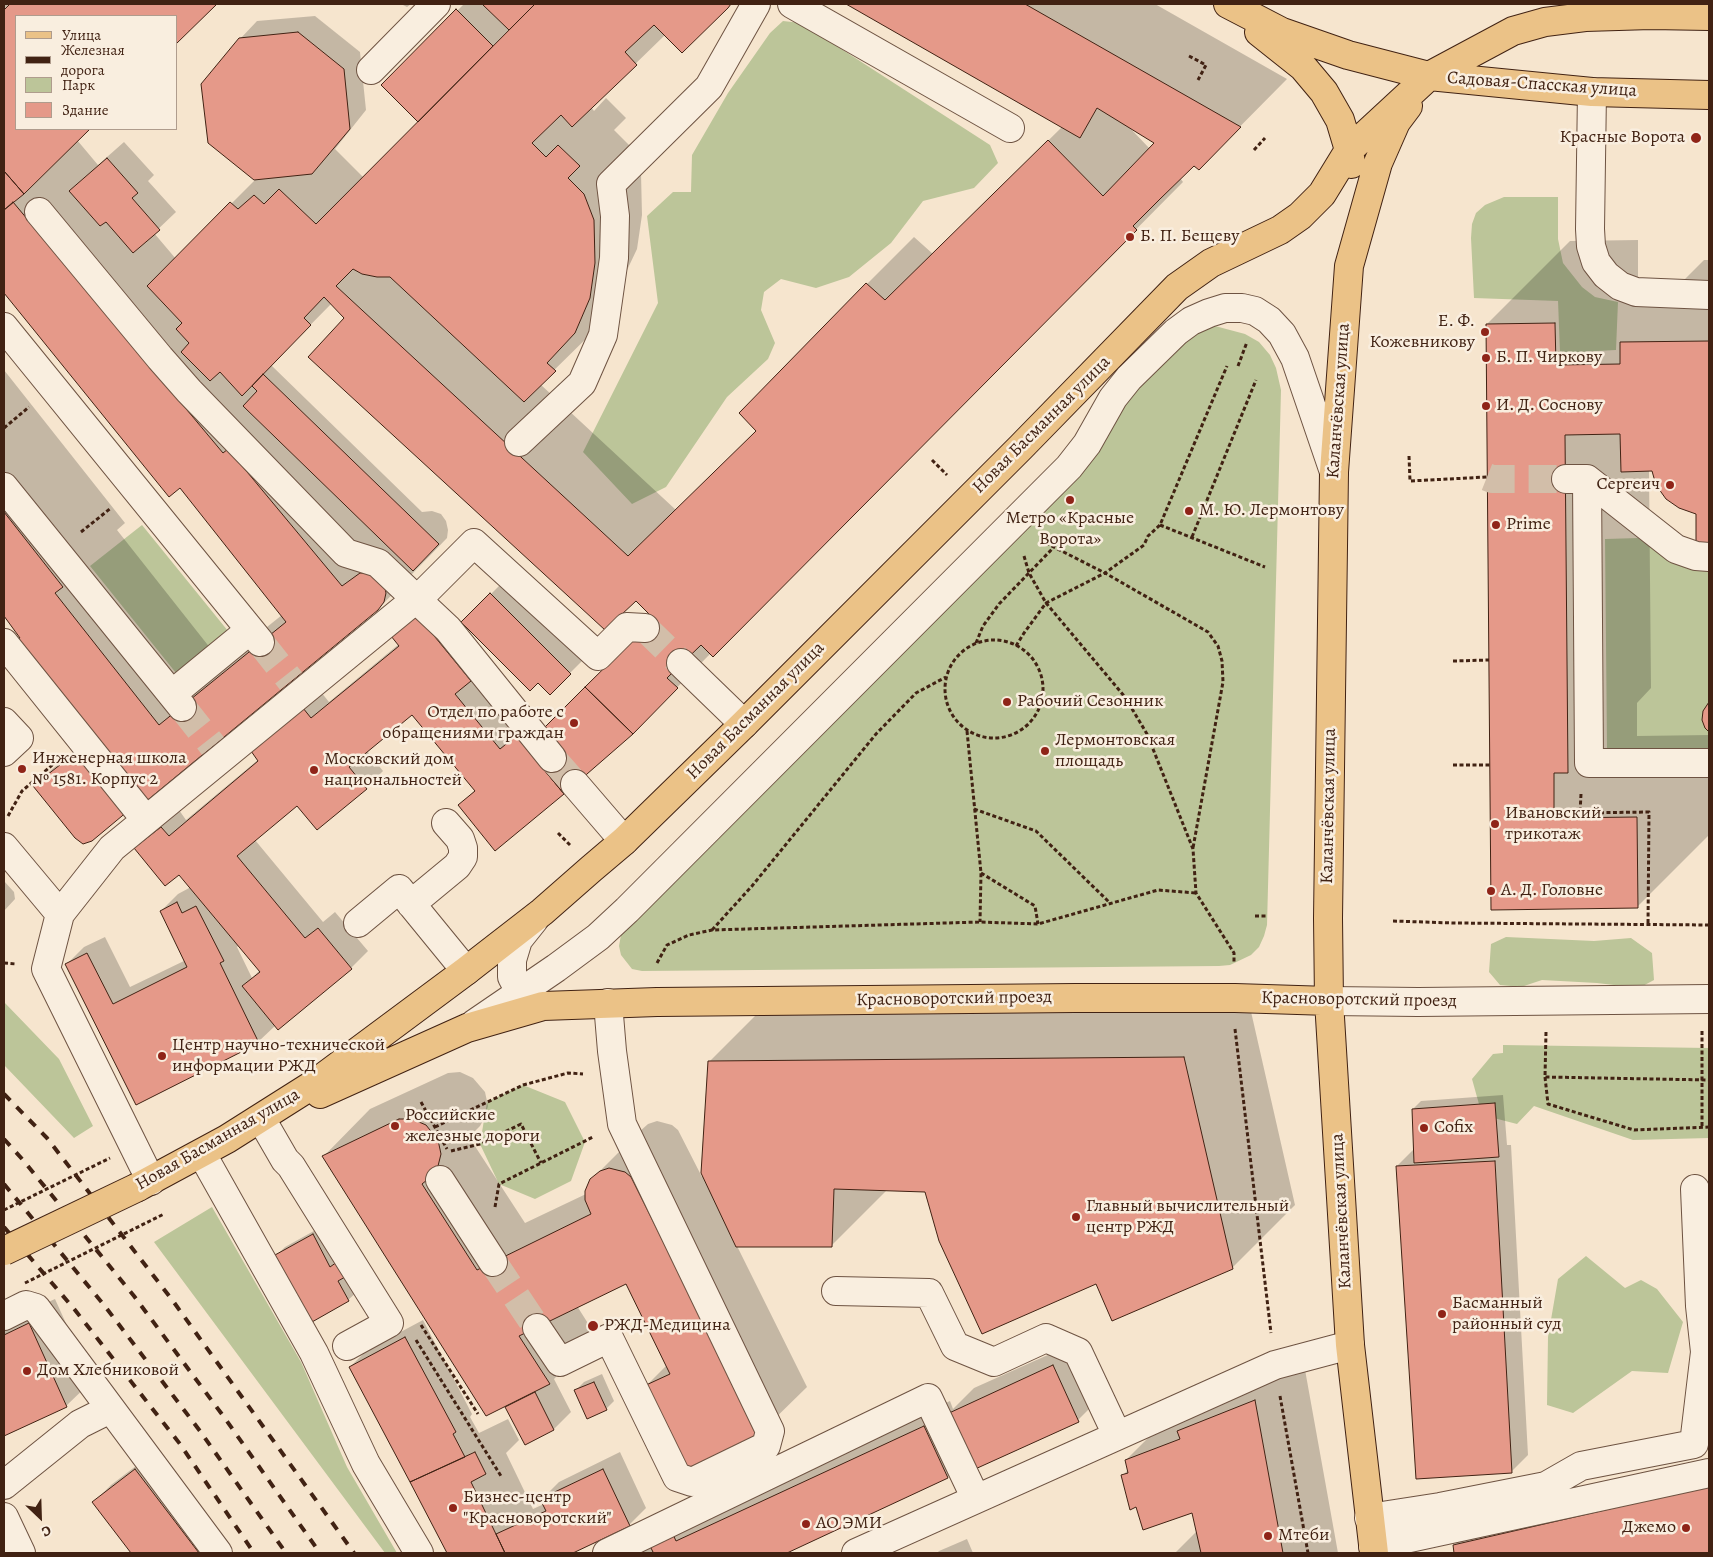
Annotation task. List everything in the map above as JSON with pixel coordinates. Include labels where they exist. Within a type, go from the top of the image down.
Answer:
[{"type":"main road","points":[[1220,4],[1276,44],[1303,67],[1324,92],[1340,120],[1349,150],[1354,190],[1348,266]]},
{"type":"main road","points":[[1228,4],[1282,32],[1348,55],[1428,76]]},
{"type":"main road","name":"Садовая-Спасская улица","points":[[1428,76],[1513,31],[1546,22],[1585,17],[1709,16]]},
{"type":"main road","name":"Новая Басманная улица","points":[[4,1251],[144,1184],[227,1139],[314,1084],[542,912],[624,840],[744,724],[1015,453],[1177,287],[1211,263],[1280,230],[1300,216],[1322,194],[1349,150],[1428,76]]},
{"type":"main road","name":"Садовая-Спасская улица","points":[[1428,76],[1592,92],[1709,95]]},
{"type":"main road","name":"Каланчёвская улица","points":[[1373,1550],[1350,1345],[1329,1001],[1328,918],[1334,472],[1348,266],[1378,162],[1396,122],[1428,76]]},
{"type":"main road","name":"Красноворотский проезд","points":[[227,1139],[396,1059],[468,1028],[543,1006],[1225,998],[1329,1001]]},
{"type":"street","points":[[371,70],[436,4]]},
{"type":"street","points":[[519,442],[582,383],[603,335],[614,258],[615,216],[611,184],[709,86],[756,4]]},
{"type":"street","points":[[792,4],[1010,128]]},
{"type":"street","points":[[1592,92],[1590,230],[1591,246],[1596,262],[1606,276],[1620,286],[1636,292],[1709,295]]},
{"type":"street","points":[[39,212],[189,391],[346,553],[378,563],[448,630],[552,758]]},
{"type":"street","points":[[468,1028],[556,968],[591,942],[627,910],[1069,467],[1087,444],[1113,398],[1129,378],[1176,332],[1191,322],[1225,308],[1242,308],[1255,311],[1276,327],[1295,358],[1334,472]]},
{"type":"street","points":[[4,327],[255,636],[177,701],[4,487]]},
{"type":"street","points":[[1709,557],[1696,556],[1676,549],[1576,479],[1589,763],[1709,763]]},
{"type":"street","points":[[144,1184],[46,969],[60,914],[112,848],[146,820],[218,752],[296,687],[416,600],[474,543],[598,656],[627,627],[646,628]]},
{"type":"street","points":[[4,643],[146,820]]},
{"type":"street","points":[[682,663],[744,724]]},
{"type":"street","points":[[4,722],[19,738],[4,752]]},
{"type":"street","points":[[575,784],[624,840]]},
{"type":"street","points":[[411,904],[457,866],[463,857],[460,839],[446,823]]},
{"type":"street","points":[[4,847],[60,914]]},
{"type":"street","points":[[358,923],[399,889],[466,971]]},
{"type":"street","points":[[542,912],[518,940],[512,960],[512,977],[520,992],[528,1000],[543,1006]]},
{"type":"street","name":"Красноворотский проезд","points":[[1329,1001],[1709,999]]},
{"type":"street","points":[[537,1328],[560,1362],[609,1338],[677,1477],[692,1482],[766,1446],[770,1430],[622,1124],[608,1004]]},
{"type":"street","points":[[263,1122],[285,1160],[389,1323],[347,1346]]},
{"type":"street","points":[[202,1154],[314,1352],[366,1464],[420,1553]]},
{"type":"street","points":[[440,1180],[491,1258]]},
{"type":"street","points":[[1369,1518],[1440,1507],[1546,1486],[1581,1466],[1702,1451],[1707,1352],[1700,1306],[1695,1189]]},
{"type":"street","points":[[836,1291],[929,1294],[955,1346],[994,1362],[1046,1338],[1078,1352],[1117,1435]]},
{"type":"street","points":[[4,1316],[26,1305],[36,1308],[218,1553]]},
{"type":"street","points":[[856,1553],[1275,1365],[1350,1345]]},
{"type":"street","points":[[607,1553],[928,1398],[976,1499]]},
{"type":"street","points":[[4,1485],[80,1424],[110,1409]]},
{"type":"street","points":[[1373,1550],[1709,1473]]},
{"type":"street","points":[[4,1517],[21,1553]]},
{"type":"path","points":[[1189,56],[1206,65],[1198,80]]},
{"type":"path","points":[[1254,150],[1265,138]]},
{"type":"path","points":[[1238,366],[1250,336]]},
{"type":"path","points":[[1016,646],[1046,603],[1105,573],[1144,545],[1148,536],[1160,525],[1227,366]]},
{"type":"path","points":[[1192,537],[1256,380]]},
{"type":"path","points":[[1409,456],[1410,481],[1487,477]]},
{"type":"path","points":[[932,460],[947,475]]},
{"type":"path","points":[[56,552],[135,488]]},
{"type":"path","points":[[1160,525],[1265,567]]},
{"type":"path","points":[[1033,536],[1105,573],[1208,632],[1218,646],[1222,661],[1223,682],[1193,849],[1196,893],[1234,953],[1234,963]]},
{"type":"path","points":[[976,643],[983,626],[998,604],[1054,547]]},
{"type":"path","points":[[1021,549],[1029,573],[1046,603],[1125,697],[1147,734],[1193,849]]},
{"type":"path","points":[[991,640],[1007,641],[1016,646],[1032,658],[1040,672],[1043,687],[1042,702],[1035,716],[1024,728],[1011,736],[996,739],[981,737],[966,731],[955,720],[947,707],[944,692],[946,677],[952,662],[963,650],[976,643],[991,640]]},
{"type":"path","points":[[1453,661],[1489,660]]},
{"type":"path","points":[[712,930],[752,886],[876,734],[916,693],[946,677]]},
{"type":"path","points":[[966,731],[981,873],[980,922]]},
{"type":"path","points":[[4,824],[22,791],[82,740]]},
{"type":"path","points":[[1453,766],[1490,765]]},
{"type":"path","points":[[974,809],[1036,831],[1111,904]]},
{"type":"path","points":[[1594,812],[1649,812],[1648,926]]},
{"type":"path","points":[[558,833],[570,845]]},
{"type":"path","points":[[981,873],[1035,906],[1038,924]]},
{"type":"path","points":[[657,963],[667,945],[689,936],[712,930],[980,922],[1038,924],[1158,890],[1196,893]]},
{"type":"path","points":[[1255,916],[1267,916]]},
{"type":"path","points":[[1393,921],[1453,924],[1709,925]]},
{"type":"path","points":[[1702,1031],[1702,1128]]},
{"type":"path","points":[[1546,1032],[1545,1078],[1548,1104],[1634,1130],[1709,1128]]},
{"type":"path","points":[[1236,1034],[1275,1365],[1308,1553]]},
{"type":"path","points":[[435,1127],[523,1085],[568,1073],[615,1074]]},
{"type":"path","points":[[1545,1078],[1709,1080]]},
{"type":"path","points":[[448,1152],[480,1144],[521,1124],[541,1163]]},
{"type":"path","points":[[491,1258],[499,1184],[622,1124]]},
{"type":"path","points":[[4,1210],[110,1158]]},
{"type":"path","points":[[25,1283],[164,1214]]},
{"type":"path","points":[[389,1323],[410,1332],[501,1476]]},
{"type":"green space","points":[[783,21],[801,23],[990,145],[998,163],[974,188],[923,201],[891,243],[849,277],[816,288],[781,279],[764,292],[761,310],[775,343],[768,359],[727,397],[666,487],[632,504],[583,452],[658,303],[647,216],[673,192],[691,192],[692,155],[728,93],[770,33]]},
{"type":"green space","points":[[1504,197],[1558,197],[1558,239],[1563,263],[1582,287],[1595,297],[1618,302],[1616,350],[1560,353],[1558,301],[1474,298],[1472,224],[1476,213],[1485,205]]},
{"type":"green space","points":[[1215,326],[1245,334],[1259,342],[1270,355],[1276,368],[1281,390],[1267,925],[1259,947],[1251,955],[1230,965],[1219,966],[642,971],[632,969],[621,955],[619,946],[621,935],[625,928],[1136,385],[1197,332]]},
{"type":"green space","points":[[142,525],[228,631],[176,673],[90,566]]},
{"type":"green space","points":[[1638,538],[1669,560],[1690,568],[1709,571],[1709,750],[1607,751],[1605,539]]},
{"type":"green space","points":[[1506,937],[1594,941],[1631,938],[1652,953],[1654,980],[1639,988],[1597,983],[1542,980],[1521,987],[1500,985],[1489,972],[1491,944]]},
{"type":"green space","points":[[4,1002],[59,1059],[93,1126],[74,1138],[4,1065]]},
{"type":"green space","points":[[1503,1045],[1709,1048],[1709,1138],[1633,1140],[1534,1106],[1517,1124],[1482,1115],[1472,1079],[1493,1054],[1503,1053]]},
{"type":"green space","points":[[523,1085],[565,1102],[585,1142],[571,1181],[535,1199],[499,1184],[480,1144],[487,1102]]},
{"type":"green space","points":[[212,1207],[301,1362],[347,1467],[397,1553],[385,1553],[154,1242]]},
{"type":"green space","points":[[1586,1256],[1625,1288],[1641,1280],[1657,1289],[1683,1322],[1668,1373],[1632,1371],[1573,1413],[1547,1405],[1548,1337],[1558,1279]]},
{"type":"building","points":[[10,4],[217,4],[178,42],[178,15],[15,15],[15,130],[89,130],[24,194],[4,171],[4,10]]},
{"type":"building","points":[[482,4],[535,4],[509,30]]},
{"type":"building","points":[[535,4],[731,4],[682,53],[654,25],[625,52],[637,65],[572,127],[561,115],[532,143],[546,157],[558,145],[580,166],[568,178],[584,194],[594,220],[595,263],[590,298],[575,333],[547,363],[556,371],[524,402],[390,277],[362,274],[353,269],[336,286],[628,556],[756,431],[739,413],[866,283],[885,300],[1048,140],[1103,196],[1154,143],[1097,108],[1080,138],[846,4],[1025,4],[1241,127],[1199,170],[1194,166],[1133,226],[1137,230],[713,657],[701,645],[667,678],[678,688],[633,734],[585,687],[654,619],[636,601],[605,630],[308,357],[344,318],[324,297],[304,318],[311,325],[242,396],[220,372],[210,381],[181,352],[189,343],[176,329],[182,323],[147,286],[230,202],[238,209],[254,195],[264,204],[279,189],[316,224]]},
{"type":"building","points":[[456,9],[493,46],[418,122],[381,85]]},
{"type":"building","points":[[298,32],[344,69],[350,129],[312,174],[254,180],[208,143],[201,84],[239,38]]},
{"type":"building","points":[[107,158],[138,193],[132,198],[160,230],[133,253],[106,222],[100,226],[69,191]]},
{"type":"building","points":[[4,171],[24,194],[4,210]]},
{"type":"building","points":[[13,202],[223,453],[228,449],[342,586],[360,573],[369,573],[384,584],[386,593],[384,602],[378,610],[144,803],[14,642],[20,638],[4,616],[4,512],[63,587],[55,593],[159,725],[286,622],[180,488],[169,497],[4,293],[4,210]]},
{"type":"building","points":[[1555,323],[1556,365],[1620,364],[1620,342],[1709,341],[1709,545],[1696,545],[1696,514],[1679,508],[1666,499],[1656,485],[1652,471],[1621,472],[1620,434],[1565,435],[1568,773],[1554,773],[1554,818],[1637,817],[1638,908],[1491,910],[1486,324]]},
{"type":"building","points":[[263,374],[439,544],[413,571],[243,406],[257,391],[252,386]]},
{"type":"building","points":[[490,593],[571,674],[550,695],[538,683],[530,691],[461,622]]},
{"type":"building","points":[[417,615],[471,681],[455,694],[500,749],[516,736],[564,794],[495,851],[458,805],[475,791],[412,715],[349,767],[367,789],[317,830],[297,806],[237,856],[305,938],[318,928],[352,969],[278,1030],[242,986],[260,972],[179,875],[165,886],[134,848],[161,827],[169,836],[258,761],[251,751],[303,708],[311,718],[399,646],[391,636]]},
{"type":"building","points":[[585,687],[633,734],[564,794],[541,766],[552,758],[540,732]]},
{"type":"building","points":[[1709,702],[1709,732],[1702,720],[1703,711]]},
{"type":"building","points":[[79,750],[128,811],[92,841],[83,844],[75,838],[33,786]]},
{"type":"building","points":[[177,902],[182,913],[196,906],[224,961],[220,963],[259,1043],[136,1105],[65,964],[87,953],[113,1004],[187,967],[160,911]]},
{"type":"building","name":"Главный вычислительный центр РЖД","points":[[1184,1057],[1233,1269],[1112,1321],[1096,1284],[982,1334],[939,1241],[925,1192],[834,1189],[832,1247],[736,1247],[701,1173],[708,1061]]},
{"type":"building","points":[[1495,1103],[1499,1157],[1414,1163],[1412,1109]]},
{"type":"building","points":[[399,1119],[412,1119],[426,1125],[438,1140],[441,1154],[438,1166],[433,1175],[422,1184],[477,1270],[591,1214],[585,1200],[585,1191],[590,1179],[600,1171],[609,1168],[625,1172],[631,1177],[760,1435],[687,1472],[644,1386],[670,1374],[626,1284],[519,1336],[550,1384],[486,1416],[322,1156]]},
{"type":"building","points":[[1495,1161],[1512,1473],[1416,1479],[1396,1166]]},
{"type":"building","points":[[313,1234],[330,1267],[337,1262],[345,1277],[338,1281],[349,1301],[312,1322],[275,1255]]},
{"type":"building","name":"Дом Хлебниковой","points":[[29,1323],[67,1407],[4,1436],[4,1335]]},
{"type":"building","points":[[405,1337],[456,1432],[453,1434],[465,1457],[410,1482],[349,1367]]},
{"type":"building","points":[[1053,1365],[1079,1422],[973,1470],[947,1414]]},
{"type":"building","points":[[594,1382],[607,1410],[587,1419],[574,1390]]},
{"type":"building","points":[[535,1392],[554,1430],[525,1445],[505,1407]]},
{"type":"building","points":[[1255,1400],[1283,1553],[1201,1553],[1192,1513],[1143,1530],[1136,1507],[1130,1510],[1121,1475],[1128,1473],[1125,1460],[1180,1439],[1177,1431]]},
{"type":"building","points":[[924,1426],[948,1478],[787,1553],[651,1553],[653,1552],[648,1542],[671,1530],[676,1541]]},
{"type":"building","name":"Бизнес-центр \"Красноворотский\"","points":[[475,1452],[486,1474],[471,1482],[505,1553],[447,1553],[410,1482]]},
{"type":"building","points":[[135,1469],[199,1553],[131,1553],[92,1502]]},
{"type":"building","points":[[603,1469],[630,1526],[573,1553],[505,1553],[496,1534],[546,1511],[540,1499]]},
{"type":"building","points":[[1709,1486],[1709,1553],[1454,1553],[1453,1545]]},
{"type":"tunnel","points":[[1487,477],[1492,479],[1566,479]]},
{"type":"tunnel","points":[[645,628],[681,663]]},
{"type":"tunnel","points":[[260,642],[291,681]]},
{"type":"tunnel","points":[[182,707],[213,746]]},
{"type":"tunnel","points":[[552,758],[575,784]]},
{"type":"tunnel","points":[[493,1262],[537,1328]]},
{"type":"railway","points":[[4,1094],[47,1138],[173,1301],[354,1553]]},
{"type":"railway","points":[[4,1139],[134,1296],[224,1417],[320,1553]]},
{"type":"railway","points":[[4,1184],[104,1305],[200,1431],[286,1553]]},
{"type":"railway","points":[[4,1227],[75,1310],[180,1444],[254,1553]]},
{"type":"place","name":"Красные Ворота","points":[[1696,138]]},
{"type":"place","name":"Б. П. Бещеву","points":[[1130,237]]},
{"type":"place","name":"Е. Ф. Кожевникову","points":[[1485,332]]},
{"type":"place","name":"Б. П. Чиркову","points":[[1486,358]]},
{"type":"place","name":"И. Д. Соснову","points":[[1486,406]]},
{"type":"place","name":"Сергеич","points":[[1670,485]]},
{"type":"place","name":"Метро «Красные Ворота»","points":[[1070,500]]},
{"type":"place","name":"М. Ю. Лермонтову","points":[[1189,511]]},
{"type":"place","name":"Prime","points":[[1496,525]]},
{"type":"place","name":"Рабочий Сезонник","points":[[1007,702]]},
{"type":"place","name":"Отдел по работе с обращениями граждан","points":[[574,723]]},
{"type":"place","name":"Лермонтовская площадь","points":[[1045,751]]},
{"type":"place","name":"Инженерная школа № 1581. Корпус 2","points":[[22,769]]},
{"type":"place","name":"Московский дом национальностей","points":[[314,770]]},
{"type":"place","name":"Ивановский трикотаж","points":[[1495,824]]},
{"type":"place","name":"А. Д. Головне","points":[[1491,891]]},
{"type":"place","name":"Центр научно-технической информации РЖД","points":[[162,1056]]},
{"type":"place","name":"Российские железные дороги","points":[[395,1126]]},
{"type":"place","name":"Cofix","points":[[1424,1128]]},
{"type":"place","name":"Главный вычислительный центр РЖД","points":[[1076,1217]]},
{"type":"place","name":"Басманный районный суд","points":[[1442,1314]]},
{"type":"place","name":"РЖД-Медицина","points":[[593,1326]]},
{"type":"place","name":"Дом Хлебниковой","points":[[27,1371]]},
{"type":"place","name":"Бизнес-центр \"Красноворотский\"","points":[[453,1508]]},
{"type":"place","name":"АО ЭМИ","points":[[806,1524]]},
{"type":"place","name":"Джемо","points":[[1686,1528]]},
{"type":"place","name":"Мтеби","points":[[1268,1536]]}]
